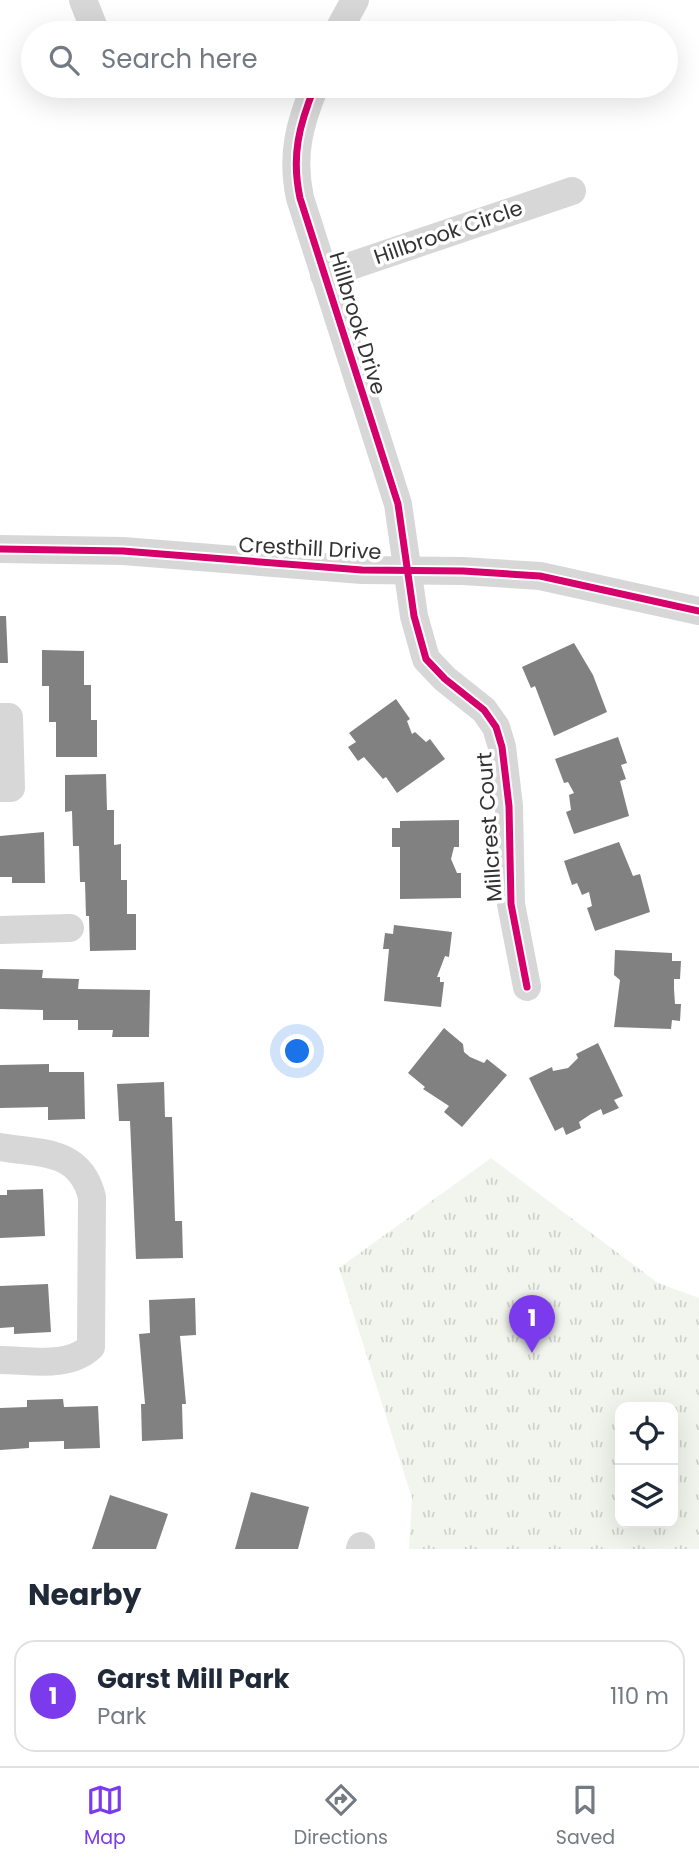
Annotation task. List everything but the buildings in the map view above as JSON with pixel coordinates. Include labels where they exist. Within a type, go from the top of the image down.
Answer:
[{"type":"street","points":[[83,0],[91,21]]},
{"type":"street","points":[[344,21],[355,0]]},
{"type":"street","name":"Hillbrook Drive","points":[[310,98],[300,122],[295,149],[296,176],[324,275],[398,504],[408,570]]},
{"type":"street","name":"Hillbrook Circle","points":[[324,275],[572,191]]},
{"type":"street","name":"Cresthill Drive","points":[[0,549],[123,551],[246,562],[540,576],[699,611]]},
{"type":"street","name":"Millcrest Court","points":[[408,570],[414,616],[426,659],[445,680],[484,709],[496,727],[502,747],[509,806],[511,904],[527,987]]},
{"type":"street","points":[[0,717],[9,716],[11,788],[0,788]]},
{"type":"street","points":[[0,930],[70,928]]},
{"type":"street","points":[[0,1147],[66,1158],[79,1167],[88,1180],[92,1197],[91,1348],[80,1357],[67,1361],[0,1360]]},
{"type":"green space","points":[[491,1158],[658,1283],[699,1298],[699,1549],[409,1549],[412,1498],[339,1268]]},
{"type":"cycle path","points":[[311,98],[298,141],[296,168],[300,198],[398,504],[414,616],[426,659],[445,679],[484,710],[496,727],[502,747],[509,806],[511,904],[527,987]]},
{"type":"cycle path","points":[[0,549],[123,551],[362,570],[463,571],[540,576],[699,611]]},
{"type":"place","name":"Garst Mill Park","points":[[532,1353]]}]
